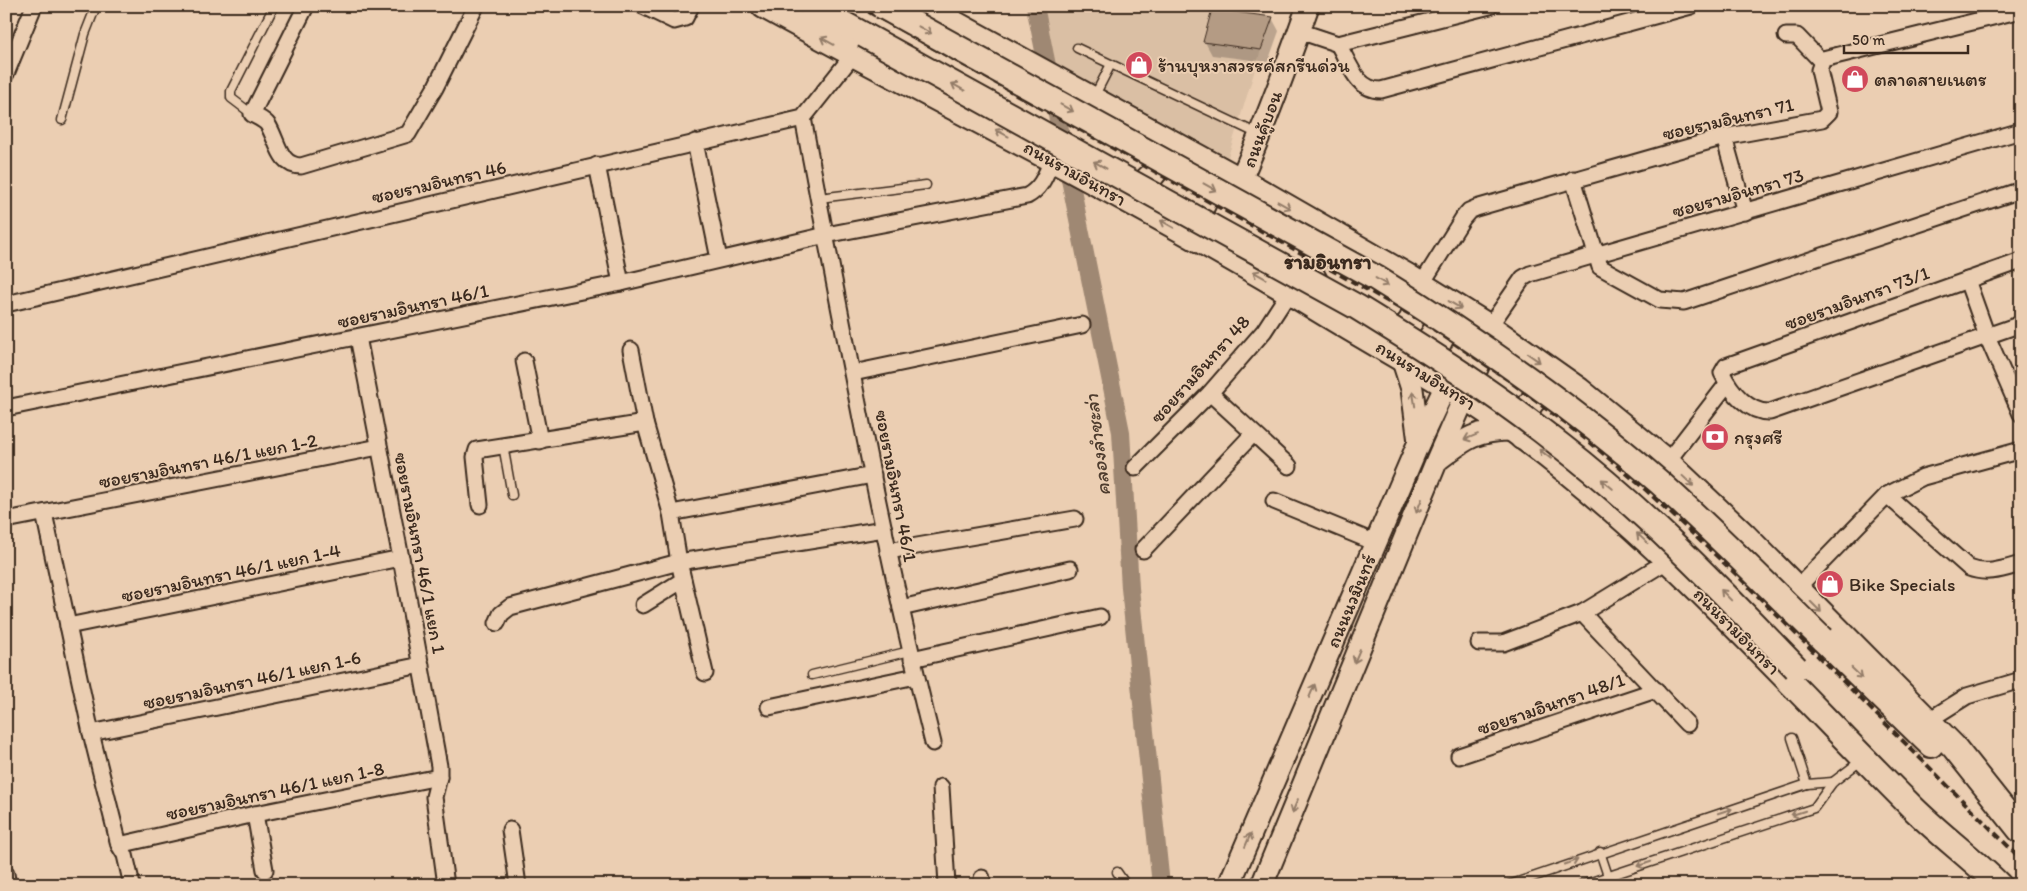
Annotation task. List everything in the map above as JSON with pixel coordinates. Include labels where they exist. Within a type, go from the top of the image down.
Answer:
[{"type":"main road","name":"ถนนรามอินทรา","points":[[764,6],[858,45],[1357,307],[1438,358],[1561,445],[1612,488],[1705,574],[1934,809],[1995,881]]},
{"type":"main road","name":"ถนนรามอินทรา","points":[[811,6],[858,45],[1056,162],[1290,291],[1455,391],[1517,433],[1608,507],[1666,561],[1912,808],[1995,881]]},
{"type":"main road","points":[[882,6],[1367,273],[1444,320],[1578,416],[1636,463],[1717,535],[2020,830]]},
{"type":"main road","points":[[923,6],[1155,135],[1242,181],[1414,280],[1487,325],[1579,390],[1666,462],[1797,588],[1929,720],[1984,782],[2020,830]]},
{"type":"main road","name":"ถนนคู้บอน","points":[[1210,248],[1242,181],[1308,6]]},
{"type":"main road","points":[[1118,196],[1135,189],[1155,172],[1162,151],[1155,135]]},
{"type":"main road","points":[[1229,208],[1234,220],[1302,261],[1311,270],[1331,317]]},
{"type":"main road","points":[[1368,339],[1400,333],[1411,323],[1414,309],[1414,280]]},
{"type":"main road","name":"ถนนนวมินทร์","points":[[1229,885],[1419,442],[1455,391],[1487,325]]},
{"type":"main road","points":[[1402,358],[1412,389],[1419,442]]},
{"type":"main road","points":[[1437,460],[1466,438],[1494,430],[1517,433],[1530,403],[1539,395],[1554,390],[1579,390]]},
{"type":"main road","name":"ถนนนวมินทร์","points":[[1262,885],[1437,460],[1455,391]]},
{"type":"street","points":[[6,74],[34,6]]},
{"type":"street","points":[[306,6],[252,114],[267,123],[286,162],[292,166],[301,166],[401,138],[408,134],[435,88],[476,6]]},
{"type":"street","points":[[643,6],[674,21],[684,18],[691,6]]},
{"type":"street","points":[[1299,31],[1338,44],[1490,6]]},
{"type":"street","points":[[1338,44],[1362,85],[1370,90],[1382,90],[1691,6]]},
{"type":"street","points":[[1786,36],[1797,36],[1821,61],[2021,10]]},
{"type":"street","points":[[826,235],[803,118],[858,45]]},
{"type":"street","name":"ซอยรามอินทรา 71","points":[[1414,280],[1469,211],[1573,179],[1724,137],[1822,119],[1829,112],[1819,70],[1821,61]]},
{"type":"street","name":"ซอยรามอินทรา 46","points":[[6,304],[803,118]]},
{"type":"street","name":"ซอยรามอินทรา 73","points":[[1487,325],[1523,278],[1595,255],[2021,131]]},
{"type":"street","points":[[1724,137],[1745,212]]},
{"type":"street","points":[[695,142],[719,259]]},
{"type":"street","name":"ซอยรามอินทรา 46/1","points":[[6,408],[358,338],[621,283],[826,235],[1027,196],[1034,192],[1043,182],[1056,162]]},
{"type":"street","points":[[597,165],[621,283]]},
{"type":"street","points":[[1573,179],[1600,267],[1660,300],[1684,302],[2021,190]]},
{"type":"street","name":"ซอยรามอินทรา 46/1","points":[[826,235],[888,551],[933,742]]},
{"type":"street","name":"ซอยรามอินทรา 73/1","points":[[1666,462],[1727,384],[1722,373],[1726,366],[2021,261]]},
{"type":"street","points":[[1968,280],[1987,336],[2021,414]]},
{"type":"street","name":"ซอยรามอินทรา 48","points":[[1134,468],[1210,393],[1264,331],[1290,291]]},
{"type":"street","points":[[1727,384],[1751,408],[1759,412],[1770,412],[2021,324]]},
{"type":"street","points":[[853,373],[1082,325]]},
{"type":"street","name":"ซอยรามอินทรา 46/1 แยก 1","points":[[358,338],[421,665],[439,777],[434,797],[446,885]]},
{"type":"street","points":[[631,350],[645,423],[671,513],[679,562],[705,673]]},
{"type":"street","points":[[524,361],[540,441]]},
{"type":"street","points":[[1210,393],[1289,466]]},
{"type":"street","points":[[480,505],[475,457],[477,450],[645,423]]},
{"type":"street","points":[[1143,550],[1253,434]]},
{"type":"street","name":"ซอยรามอินทรา 46/1 แยก 1-2","points":[[6,520],[379,447]]},
{"type":"street","points":[[1797,588],[1887,495],[1924,477],[2021,450]]},
{"type":"street","points":[[671,513],[873,475]]},
{"type":"street","points":[[1887,495],[1969,568],[1980,572],[1991,572],[2021,564]]},
{"type":"street","points":[[1274,501],[1376,543]]},
{"type":"street","points":[[44,513],[90,733],[119,845],[125,855],[132,885]]},
{"type":"street","points":[[888,551],[1075,519]]},
{"type":"street","points":[[497,623],[501,614],[510,607],[679,562],[884,529]]},
{"type":"street","name":"ซอยรามอินทรา 46/1 แยก 1-4","points":[[68,626],[401,558]]},
{"type":"street","points":[[1479,643],[1503,643],[1582,613],[1666,561]]},
{"type":"street","points":[[901,608],[1070,569]]},
{"type":"street","points":[[643,605],[684,580]]},
{"type":"street","name":"ซอยรามอินทรา 48/1","points":[[1582,613],[1687,724]]},
{"type":"street","points":[[911,655],[1100,617]]},
{"type":"street","name":"ซอยรามอินทรา 46/1 แยก 1-6","points":[[90,733],[421,665]]},
{"type":"street","points":[[769,707],[916,676]]},
{"type":"street","points":[[1929,720],[1967,696],[2021,680]]},
{"type":"street","name":"ซอยรามอินทรา 48/1","points":[[1459,756],[1656,690]]},
{"type":"street","name":"ซอยรามอินทรา 46/1 แยก 1-8","points":[[119,845],[255,814],[439,777]]},
{"type":"street","points":[[941,787],[947,885]]},
{"type":"street","points":[[255,814],[265,870]]},
{"type":"street","points":[[510,830],[518,885]]},
{"type":"street","points":[[6,874],[8,885]]},
{"type":"lane","points":[[62,120],[85,34],[96,6]]},
{"type":"lane","points":[[252,114],[230,98],[230,91],[274,6]]},
{"type":"lane","points":[[1077,48],[1110,66],[1260,135]]},
{"type":"lane","points":[[1085,96],[1110,66]]},
{"type":"lane","points":[[819,198],[926,185]]},
{"type":"lane","points":[[503,445],[512,495]]},
{"type":"lane","points":[[812,675],[911,655]]},
{"type":"lane","points":[[1792,738],[1807,784]]},
{"type":"lane","points":[[1582,885],[1814,808],[1833,782],[1864,759]]},
{"type":"lane","points":[[1509,885],[1600,852],[1807,784],[1833,782]]},
{"type":"lane","points":[[1600,852],[1608,876]]},
{"type":"lane","points":[[1117,872],[1126,885]]},
{"type":"shaded area","points":[[1044,6],[1191,6],[1212,9],[1203,42],[1261,50],[1228,157],[1056,65]]},
{"type":"building","points":[[1212,9],[1273,17],[1261,50],[1203,42]]},
{"type":"waterway","name":"คลองลำชะล่า","points":[[1035,6],[1121,432],[1130,588],[1161,885]]},
{"type":"railway","points":[[858,6],[1380,297],[1423,322],[1507,379],[1591,443],[1646,490],[1738,576],[2021,859]]},
{"type":"place","name":"ร้านบุหงาสวรรค์สกรีนด่วน","points":[[1139,65]]},
{"type":"place","name":"ตลาดสายเนตร","points":[[1855,79]]},
{"type":"place","name":"กรุงศรี","points":[[1715,437]]},
{"type":"place","name":"Bike Specials","points":[[1830,584]]},
{"type":"district","name":"รามอินทรา","points":[[1328,261]]}]
